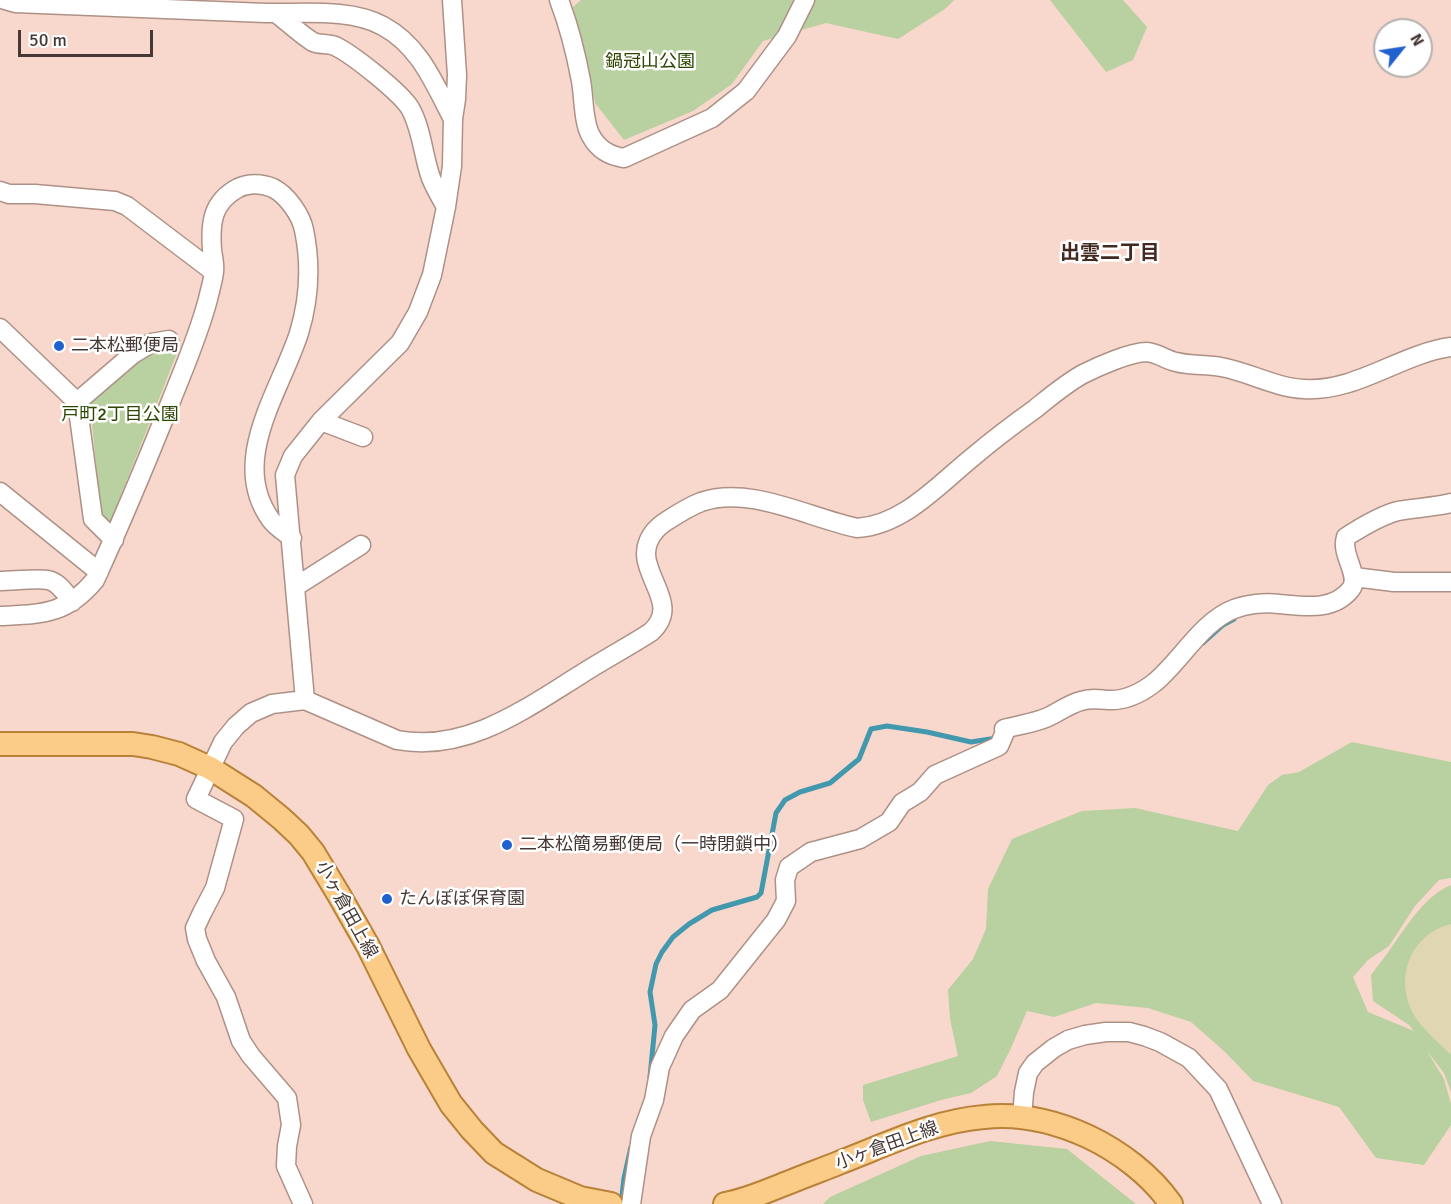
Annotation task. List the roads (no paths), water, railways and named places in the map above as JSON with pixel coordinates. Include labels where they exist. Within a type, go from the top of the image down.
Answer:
[{"type":"main road","name":"小ヶ倉田上線","points":[[0,744],[132,744],[152,747],[179,754],[210,768],[254,796],[282,819],[314,852],[368,946],[418,1049],[452,1104],[472,1130],[494,1153],[537,1180],[580,1198],[611,1204]]},
{"type":"main road","name":"小ヶ倉田上線","points":[[725,1204],[842,1162],[895,1139],[985,1116],[1048,1122],[1069,1128],[1101,1143],[1134,1166],[1172,1204]]},
{"type":"street","points":[[6,0],[15,3],[320,13],[370,20],[411,47],[430,75],[453,118]]},
{"type":"street","points":[[305,700],[285,475],[293,456],[321,421],[400,343],[418,312],[432,275],[452,166],[457,75],[452,0]]},
{"type":"street","points":[[559,0],[566,18],[581,81],[589,134],[606,152],[624,158],[712,118],[746,91],[787,36],[805,0]]},
{"type":"street","points":[[276,13],[315,43],[331,45],[356,59],[408,105],[414,116],[431,178],[446,207]]},
{"type":"street","points":[[0,616],[42,614],[72,602],[84,594],[95,580],[114,540],[192,348],[214,272],[211,237],[216,209],[223,198],[244,185],[256,184],[273,188],[289,201],[302,220],[307,247],[306,305],[298,334],[258,435],[253,470],[258,500],[272,522],[291,538]]},
{"type":"street","points":[[0,191],[9,194],[115,201],[127,207],[214,272]]},
{"type":"street","points":[[0,328],[77,402],[93,519],[114,540]]},
{"type":"street","points":[[77,402],[133,354],[151,343],[169,340]]},
{"type":"street","points":[[303,1204],[286,1166],[291,1125],[287,1098],[241,1041],[226,997],[206,961],[195,928],[215,888],[234,819],[196,799],[223,742],[251,713],[272,704],[305,700],[397,740],[422,743],[457,739],[494,726],[656,628],[663,611],[661,597],[648,566],[646,546],[651,535],[659,526],[678,514],[701,502],[739,496],[857,528],[867,528],[909,510],[1063,387],[1101,366],[1130,356],[1146,352],[1161,355],[1175,362],[1222,367],[1292,388],[1307,389],[1355,382],[1422,354],[1451,347]]},
{"type":"street","points":[[321,421],[363,437]]},
{"type":"street","points":[[0,492],[99,572]]},
{"type":"street","points":[[631,1204],[640,1136],[654,1100],[660,1066],[674,1036],[692,1010],[720,990],[776,920],[786,901],[785,880],[789,867],[811,852],[860,839],[889,822],[903,803],[920,792],[935,775],[1002,739],[1004,729],[1046,718],[1078,701],[1095,698],[1121,699],[1153,684],[1216,619],[1234,609],[1252,604],[1278,603],[1315,607],[1342,598],[1352,588],[1354,577],[1344,548],[1346,537],[1395,512],[1447,506]]},
{"type":"street","points":[[296,587],[361,545]]},
{"type":"street","points":[[1354,577],[1394,582],[1451,582]]},
{"type":"street","points":[[0,581],[47,580],[61,588],[72,602]]},
{"type":"street","points":[[1022,1118],[1028,1073],[1035,1063],[1054,1048],[1068,1040],[1085,1035],[1106,1032],[1129,1032],[1144,1035],[1189,1058],[1218,1089],[1272,1204]]},
{"type":"waterway","points":[[1203,643],[1223,625],[1234,619]]},
{"type":"waterway","points":[[650,1077],[655,1025],[650,992],[656,964],[673,937],[689,924],[712,910],[757,897],[761,893],[776,813],[785,800],[800,792],[830,783],[859,759],[871,729],[887,726],[971,742],[997,738]]},
{"type":"waterway","points":[[621,1204],[631,1147]]},
{"type":"place","name":"二本松郵便局","points":[[59,346]]},
{"type":"place","name":"二本松簡易郵便局（一時閉鎖中）","points":[[507,845]]},
{"type":"place","name":"たんぽぽ保育園","points":[[387,899]]},
{"type":"district","name":"出雲二丁目","points":[[1110,254]]},
{"type":"park label","name":"鍋冠山公園","points":[[650,62]]},
{"type":"park label","name":"戸町2丁目公園","points":[[120,415]]}]
